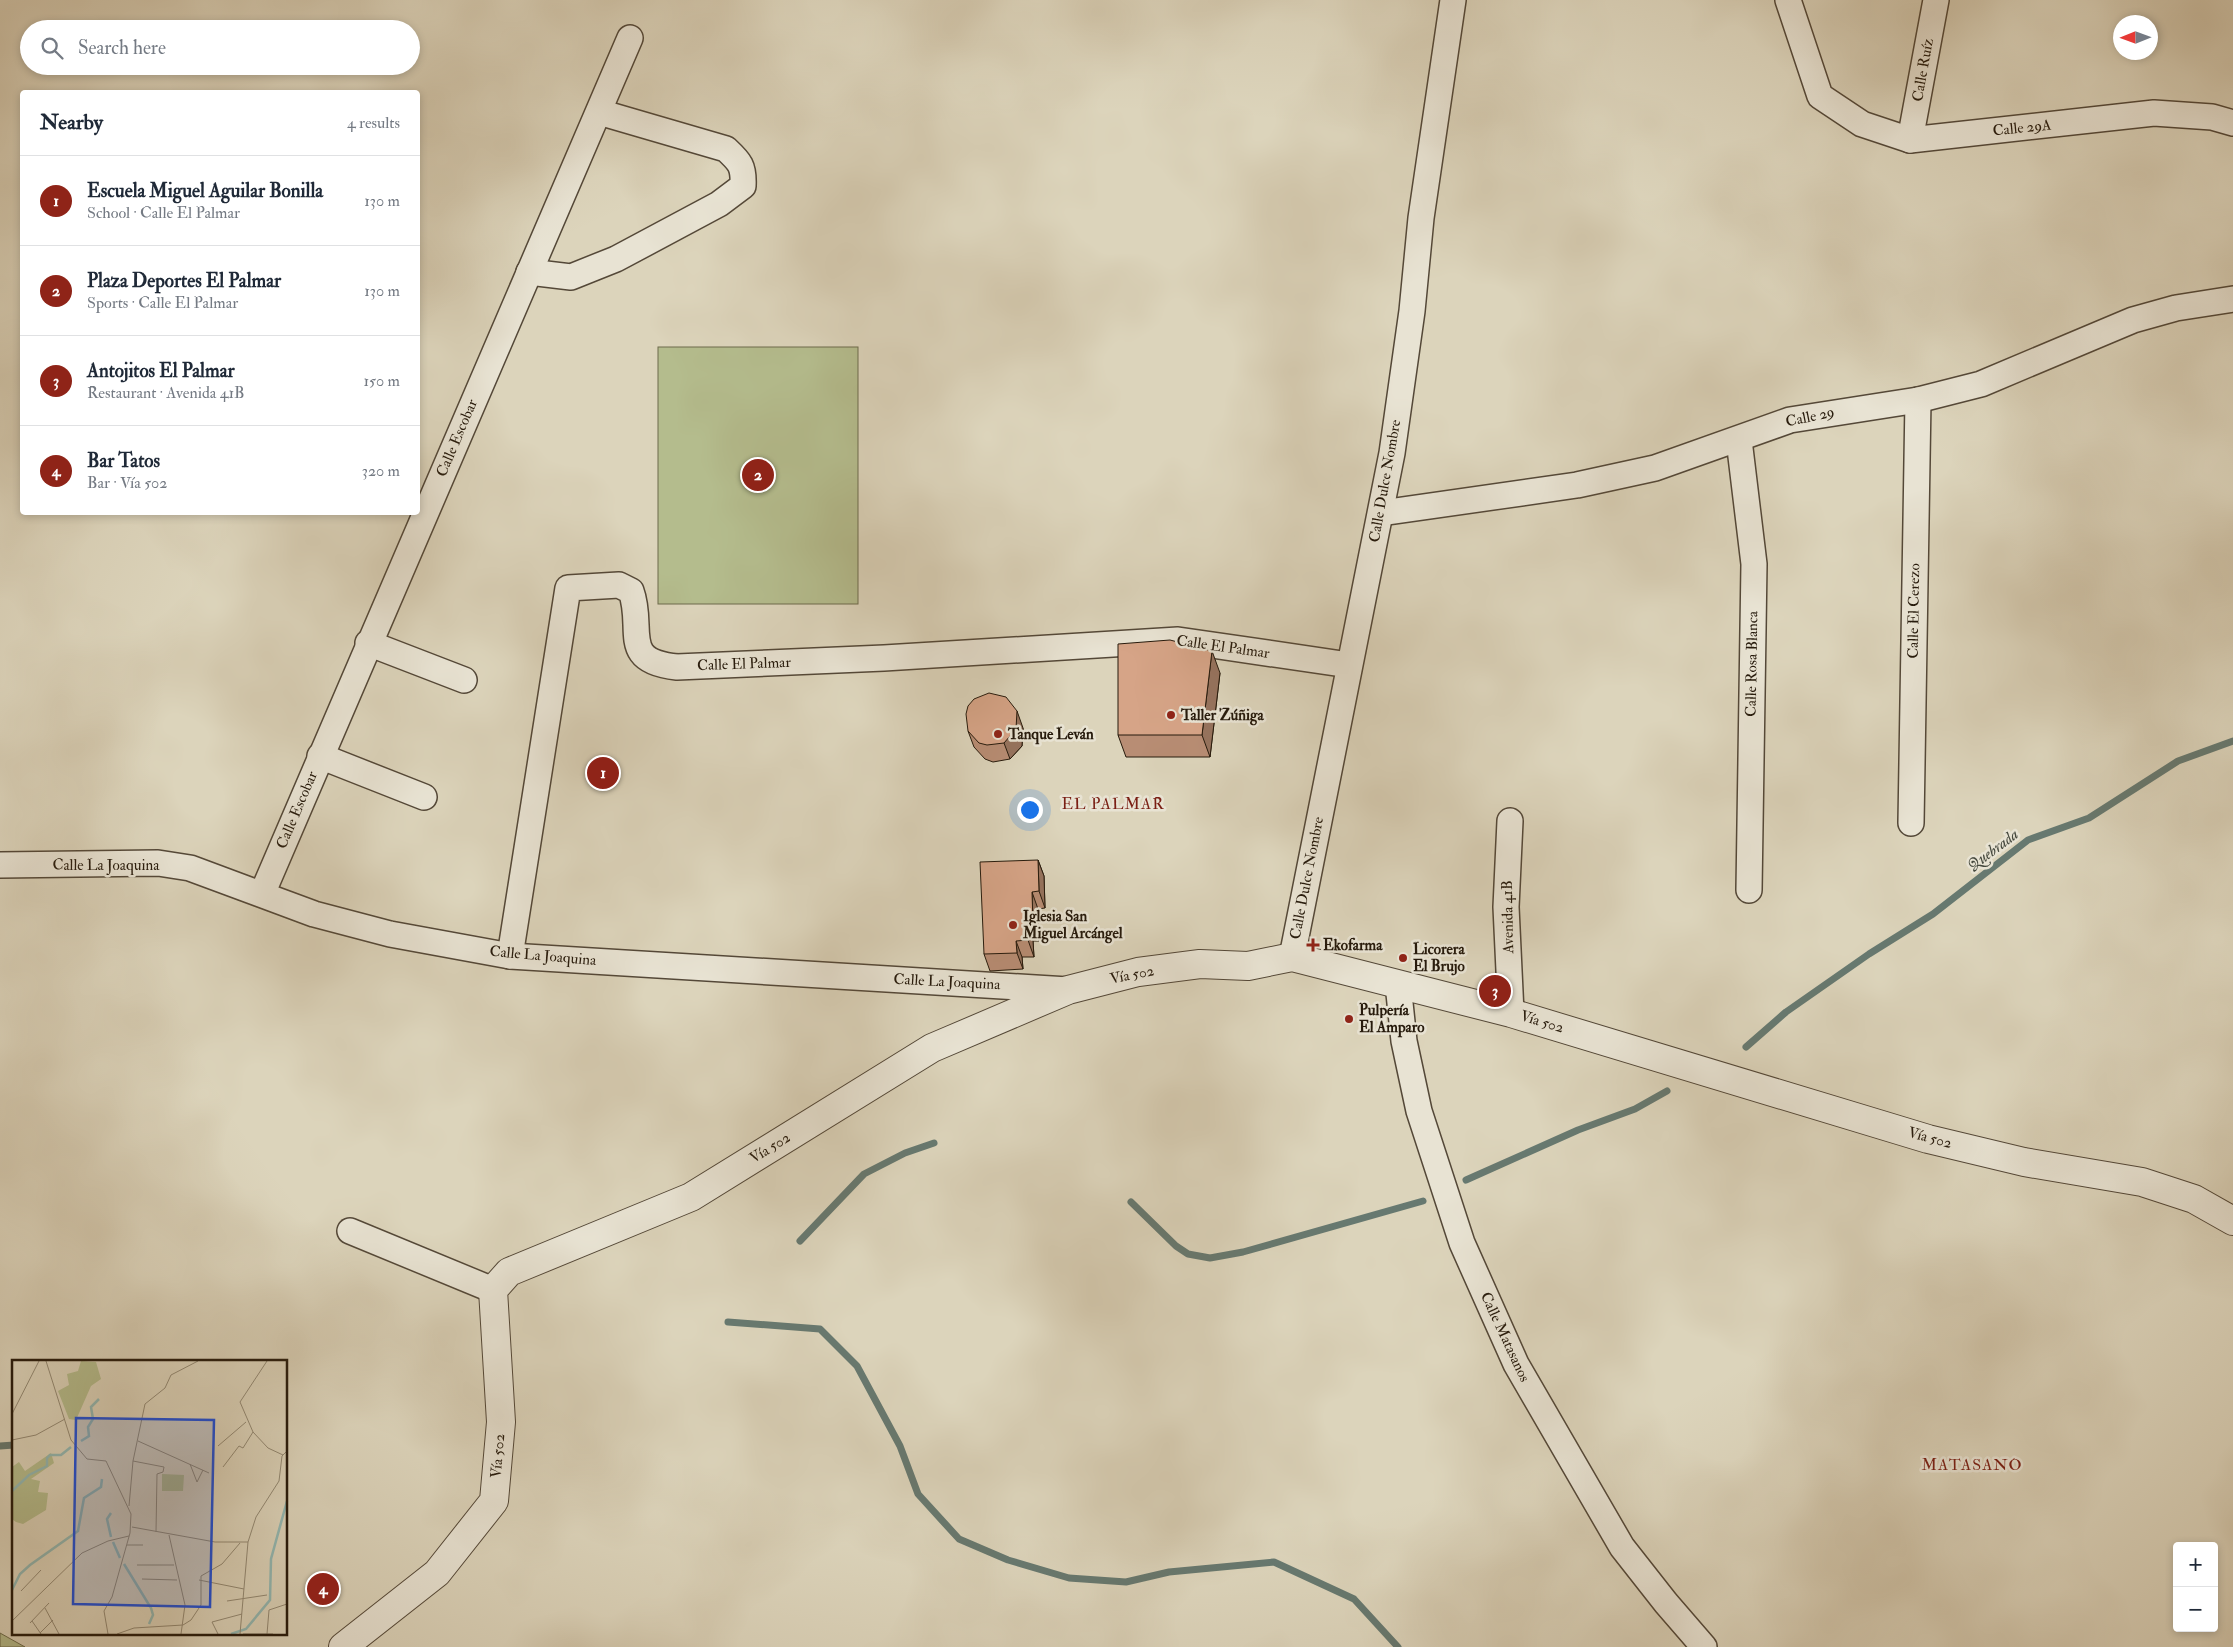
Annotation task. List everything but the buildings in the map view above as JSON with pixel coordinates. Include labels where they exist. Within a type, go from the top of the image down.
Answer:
[{"type":"street","name":"Calle Dulce Nombre","points":[[1292,958],[1392,453],[1412,311],[1420,218],[1442,87],[1453,0]]},
{"type":"street","name":"Calle 29A","points":[[1788,0],[1820,96],[1862,124],[1910,140],[2154,113],[2212,117],[2233,123]]},
{"type":"street","name":"Calle Ruíz","points":[[1910,140],[1936,0]]},
{"type":"street","name":"Calle Escobar","points":[[262,894],[368,643],[630,38]]},
{"type":"street","points":[[529,272],[571,277],[616,259],[719,204],[743,186],[744,172],[738,160],[726,149],[599,112]]},
{"type":"street","name":"Calle 29","points":[[1381,513],[1577,485],[1655,468],[1790,420],[1918,400],[1981,384],[2133,320],[2176,308],[2233,299]]},
{"type":"street","name":"Calle El Cerezo","points":[[1911,822],[1918,400]]},
{"type":"street","name":"Calle Rosa Blanca","points":[[1738,440],[1754,564],[1749,890]]},
{"type":"street","name":"Calle El Palmar","points":[[510,956],[568,588],[619,585],[631,591],[636,604],[636,642],[645,657],[658,665],[677,667],[894,657],[1178,640],[1349,665]]},
{"type":"street","points":[[368,643],[464,680]]},
{"type":"street","points":[[320,756],[424,797]]},
{"type":"street","name":"Avenida 41B","points":[[1510,820],[1506,907],[1511,1013]]},
{"type":"street","name":"Calle La Joaquina","points":[[0,866],[158,863],[190,868],[314,914],[380,931],[510,956],[1068,990]]},
{"type":"street","name":"Vía 502","points":[[343,1647],[437,1573],[494,1501],[501,1422],[493,1290],[509,1272],[691,1197],[932,1048],[1068,990],[1138,972],[1200,964],[1248,966],[1292,958],[1511,1013],[1928,1139],[2024,1162],[2142,1182],[2194,1199],[2233,1221]]},
{"type":"street","name":"Calle Matasanos","points":[[1398,984],[1404,1041],[1419,1111],[1462,1243],[1516,1364],[1622,1547],[1704,1647]]},
{"type":"street","points":[[350,1232],[493,1290]]},
{"type":"green space","points":[[658,347],[858,347],[858,604],[658,604]]},
{"type":"green space","points":[[0,1633],[25,1647],[0,1647]]},
{"type":"waterway","name":"Quebrada","points":[[1746,1047],[1786,1012],[1869,954],[1933,914],[2028,840],[2089,818],[2178,761],[2233,741]]},
{"type":"waterway","points":[[1466,1180],[1578,1130],[1635,1109],[1667,1091]]},
{"type":"waterway","points":[[800,1241],[864,1174],[905,1153],[934,1143]]},
{"type":"waterway","points":[[1131,1202],[1176,1246],[1188,1254],[1210,1258],[1243,1252],[1423,1201]]},
{"type":"waterway","points":[[728,1322],[820,1329],[857,1366],[900,1446],[918,1494],[959,1539],[1008,1560],[1069,1578],[1126,1582],[1169,1572],[1274,1562],[1354,1599],[1398,1647]]},
{"type":"waterway","points":[[0,1446],[12,1445]]},
{"type":"place","name":"Plaza Deportes El Palmar","points":[[758,475]]},
{"type":"place","name":"Taller Zúñiga","points":[[1171,715]]},
{"type":"place","name":"Tanque Leván","points":[[998,734]]},
{"type":"place","name":"Escuela Miguel Aguilar Bonilla","points":[[603,773]]},
{"type":"place","name":"Iglesia San Miguel Arcángel","points":[[1013,925]]},
{"type":"place","name":"Ekofarma","points":[[1313,945]]},
{"type":"place","name":"Licorera El Brujo","points":[[1403,958]]},
{"type":"place","name":"Antojitos El Palmar","points":[[1495,991]]},
{"type":"place","name":"Pulpería El Amparo","points":[[1349,1019]]},
{"type":"place","name":"Bar Tatos","points":[[323,1589]]},
{"type":"district","name":"EL PALMAR","points":[[1113,804]]},
{"type":"district","name":"MATASANO","points":[[1972,1465]]}]
